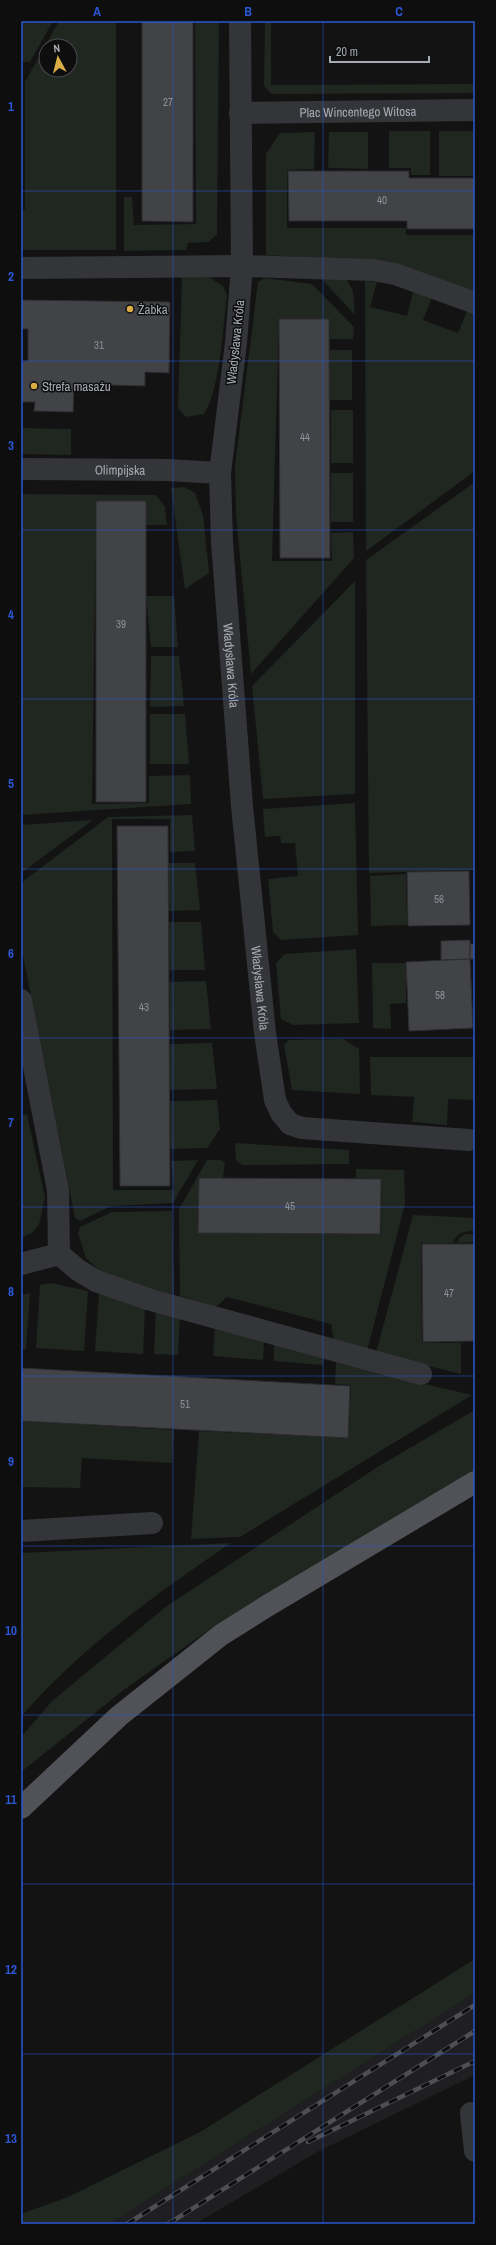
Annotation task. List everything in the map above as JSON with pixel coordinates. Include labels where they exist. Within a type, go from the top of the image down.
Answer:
[{"type":"main road","points":[[21,1808],[119,1716],[221,1636],[267,1606],[475,1482]]},
{"type":"street","name":"Władysława Króla","points":[[240,21],[242,266],[236,343],[220,473],[225,592],[242,806],[265,1033],[275,1100],[281,1113],[290,1124],[302,1128],[469,1140]]},
{"type":"street","name":"Plac Wincentego Witosa","points":[[240,113],[475,110]]},
{"type":"street","points":[[21,268],[242,266],[373,270],[395,274],[475,303]]},
{"type":"street","name":"Olimpijska","points":[[21,469],[167,470],[220,473]]},
{"type":"street","points":[[21,1000],[58,1190],[60,1254],[78,1270],[96,1281],[152,1300],[421,1374]]},
{"type":"street","points":[[21,1264],[60,1254]]},
{"type":"street","points":[[21,1531],[152,1523]]},
{"type":"street","points":[[471,2113],[475,2151]]},
{"type":"shaded area","points":[[21,21],[53,21],[43,38],[38,38],[38,48],[30,62],[21,62]]},
{"type":"shaded area","points":[[59,21],[116,21],[116,250],[21,250],[21,210],[25,210],[25,82],[38,59],[38,78],[78,78],[78,38],[50,38]]},
{"type":"shaded area","points":[[195,21],[219,21],[217,234],[209,242],[188,243],[186,250],[124,251],[124,197],[132,197],[134,225],[196,224]]},
{"type":"shaded area","points":[[265,21],[271,21],[271,85],[475,84],[475,93],[272,94],[264,86]]},
{"type":"shaded area","points":[[389,131],[430,131],[430,175],[411,175],[411,168],[389,168]]},
{"type":"shaded area","points":[[439,131],[475,131],[475,176],[439,176]]},
{"type":"shaded area","points":[[315,132],[314,169],[287,170],[287,228],[406,228],[406,235],[475,235],[475,294],[359,260],[266,255],[266,154],[280,133]]},
{"type":"shaded area","points":[[329,132],[368,132],[368,169],[328,168]]},
{"type":"shaded area","points":[[319,276],[345,277],[353,291],[355,315]]},
{"type":"shaded area","points":[[182,277],[209,277],[223,286],[227,295],[220,357],[214,390],[204,414],[186,417],[178,408]]},
{"type":"shaded area","points":[[264,278],[312,284],[354,327],[353,339],[330,339],[329,319],[279,319],[272,561],[332,561],[331,533],[353,532],[354,558],[251,674],[236,515],[235,466],[258,282]]},
{"type":"shaded area","points":[[365,281],[377,282],[370,307],[407,316],[413,292],[432,297],[423,320],[458,333],[467,311],[475,313],[475,471],[366,551]]},
{"type":"shaded area","points":[[330,350],[352,350],[352,400],[330,400]]},
{"type":"shaded area","points":[[331,410],[353,410],[353,463],[331,463]]},
{"type":"shaded area","points":[[21,428],[71,429],[71,455],[21,454]]},
{"type":"shaded area","points":[[331,473],[353,473],[353,522],[331,522]]},
{"type":"shaded area","points":[[475,482],[475,870],[369,873],[366,560]]},
{"type":"shaded area","points":[[184,487],[195,493],[203,515],[209,573],[185,589],[171,488]]},
{"type":"shaded area","points":[[21,494],[156,495],[165,507],[167,525],[146,525],[146,501],[96,501],[92,804],[149,803],[149,776],[190,775],[191,804],[21,815]]},
{"type":"shaded area","points":[[355,581],[355,794],[263,799],[252,686]]},
{"type":"shaded area","points":[[146,596],[174,596],[178,647],[151,647]]},
{"type":"shaded area","points":[[151,656],[179,656],[184,706],[150,707]]},
{"type":"shaded area","points":[[150,714],[185,714],[189,764],[150,764]]},
{"type":"shaded area","points":[[355,803],[358,935],[281,940],[273,932],[268,879],[298,876],[295,843],[281,843],[280,836],[265,837],[263,809]]},
{"type":"shaded area","points":[[192,815],[195,851],[170,852],[170,819],[112,819],[113,1190],[174,1190],[171,1161],[198,1160],[173,1203],[111,1206],[80,1221],[75,1218],[21,945],[21,883],[108,817]]},
{"type":"shaded area","points":[[93,820],[21,873],[21,825]]},
{"type":"shaded area","points":[[169,863],[195,863],[200,910],[169,911]]},
{"type":"shaded area","points":[[406,874],[407,925],[371,926],[370,876]]},
{"type":"shaded area","points":[[169,922],[201,922],[205,970],[169,970]]},
{"type":"shaded area","points":[[356,949],[359,1023],[293,1025],[281,1019],[276,963],[285,954]]},
{"type":"shaded area","points":[[372,963],[406,963],[406,1003],[390,1004],[391,1029],[373,1028]]},
{"type":"shaded area","points":[[206,981],[211,1029],[170,1030],[169,982]]},
{"type":"shaded area","points":[[343,1039],[359,1049],[360,1094],[292,1090],[284,1045],[289,1040]]},
{"type":"shaded area","points":[[212,1043],[217,1089],[170,1090],[170,1044]]},
{"type":"shaded area","points":[[370,1057],[475,1057],[475,1100],[448,1099],[447,1125],[412,1122],[414,1097],[371,1095]]},
{"type":"shaded area","points":[[217,1100],[220,1129],[207,1148],[170,1149],[170,1101]]},
{"type":"shaded area","points":[[21,1114],[27,1115],[45,1197],[39,1225],[32,1233],[21,1238]]},
{"type":"shaded area","points":[[235,1143],[349,1150],[349,1164],[242,1165],[236,1160]]},
{"type":"shaded area","points":[[207,1160],[221,1160],[225,1162],[223,1178],[199,1179],[198,1233],[381,1234],[381,1179],[356,1178],[356,1169],[404,1170],[405,1204],[367,1351],[334,1341],[331,1324],[227,1297],[216,1307],[180,1296],[179,1209]]},
{"type":"shaded area","points":[[172,1211],[174,1295],[106,1277],[86,1258],[78,1233],[80,1227],[112,1212]]},
{"type":"shaded area","points":[[413,1215],[475,1218],[475,1231],[468,1231],[459,1234],[453,1243],[421,1243],[422,1343],[461,1343],[461,1374],[376,1353]]},
{"type":"shaded area","points":[[465,1234],[475,1234],[475,1242],[457,1243],[459,1238]]},
{"type":"shaded area","points":[[51,1283],[88,1291],[84,1351],[36,1348],[40,1285]]},
{"type":"shaded area","points":[[30,1293],[26,1349],[21,1350],[21,1295]]},
{"type":"shaded area","points":[[99,1293],[145,1306],[143,1354],[95,1351]]},
{"type":"shaded area","points":[[156,1309],[180,1317],[178,1355],[154,1354]]},
{"type":"shaded area","points":[[215,1326],[264,1340],[263,1360],[213,1356]]},
{"type":"shaded area","points":[[274,1342],[325,1355],[323,1365],[274,1361]]},
{"type":"shaded area","points":[[336,1360],[412,1381],[472,1395],[240,1537],[191,1539],[199,1431],[348,1438],[351,1385],[335,1384]]},
{"type":"shaded area","points":[[475,1410],[475,1470],[209,1630],[125,1689],[21,1772],[21,1737],[52,1701],[167,1606],[379,1466]]},
{"type":"shaded area","points":[[21,1421],[174,1430],[172,1463],[82,1458],[80,1488],[21,1487]]},
{"type":"shaded area","points":[[231,1543],[147,1602],[120,1623],[68,1668],[21,1717],[21,1553]]},
{"type":"shaded area","points":[[475,1959],[475,1993],[109,2224],[21,2224],[21,2214],[68,2197],[200,2132]]},
{"type":"shaded area","points":[[475,1993],[475,2075],[319,2151],[195,2224],[109,2224]]},
{"type":"building","points":[[142,21],[193,21],[193,222],[142,221]]},
{"type":"building","points":[[288,171],[409,171],[409,178],[475,178],[475,229],[407,229],[407,221],[289,221]]},
{"type":"building","points":[[21,300],[170,302],[169,373],[145,372],[145,386],[74,384],[73,412],[34,411],[35,402],[21,402],[21,361],[28,361],[28,329],[21,329]]},
{"type":"building","points":[[279,319],[329,319],[330,558],[280,558]]},
{"type":"building","points":[[96,501],[146,501],[146,802],[96,802]]},
{"type":"building","points":[[117,826],[168,826],[170,1186],[120,1186]]},
{"type":"building","points":[[469,871],[470,925],[408,926],[407,872]]},
{"type":"building","points":[[470,940],[470,959],[441,960],[441,941]]},
{"type":"building","points":[[470,944],[475,944],[475,959],[470,959]]},
{"type":"building","points":[[470,959],[473,1028],[409,1031],[406,962]]},
{"type":"building","points":[[199,1178],[381,1179],[380,1234],[198,1233]]},
{"type":"building","points":[[422,1244],[475,1244],[475,1341],[423,1342]]},
{"type":"building","points":[[21,1368],[350,1386],[348,1438],[21,1421]]},
{"type":"railway","points":[[127,2224],[475,2005]]},
{"type":"railway","points":[[168,2224],[475,2031]]},
{"type":"railway","points":[[308,2142],[475,2061]]},
{"type":"place","name":"Żabka","points":[[130,309]]},
{"type":"place","name":"Strefa masażu","points":[[34,386]]}]
